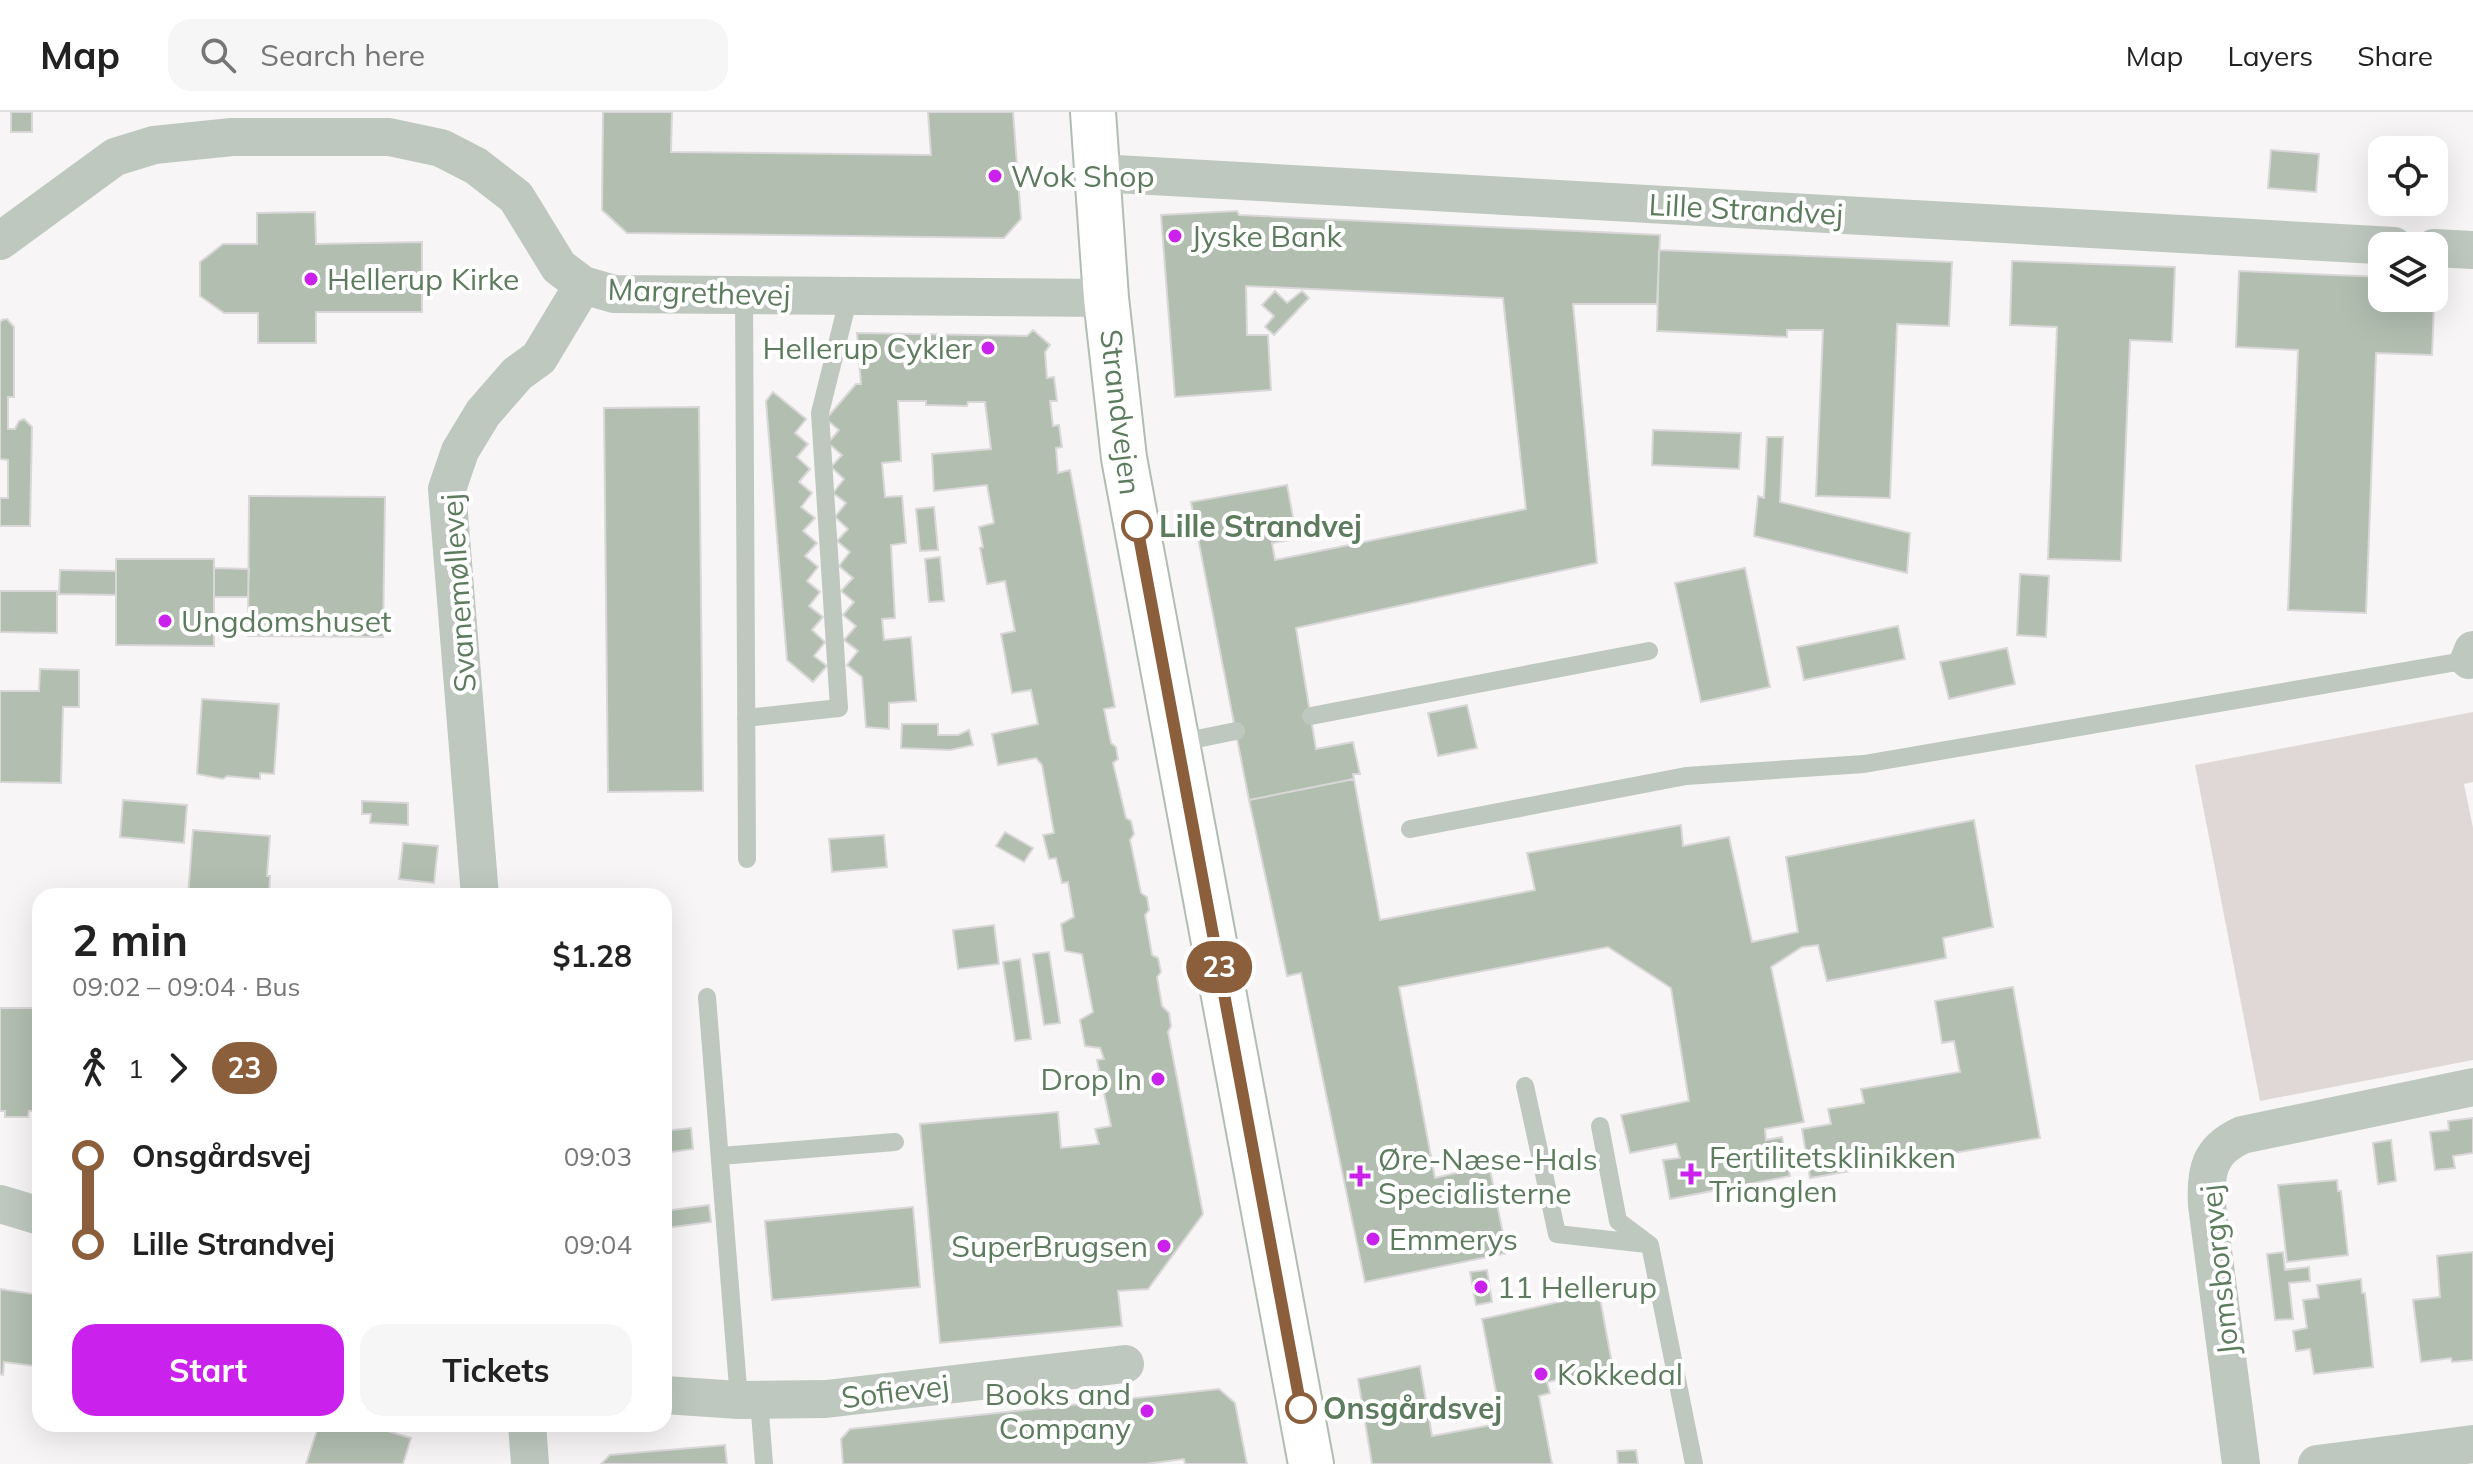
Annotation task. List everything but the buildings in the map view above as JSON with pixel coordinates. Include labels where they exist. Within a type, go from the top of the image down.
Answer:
[{"type":"main road","name":"Strandvejen","points":[[1093,112],[1106,298],[1124,458],[1311,1464]]},
{"type":"street","name":"Margrethevej","points":[[0,241],[115,157],[154,145],[232,137],[389,137],[441,148],[476,166],[516,197],[559,267],[583,285],[614,294],[1106,298]]},
{"type":"street","name":"Lille Strandvej","points":[[1098,173],[2368,245]]},
{"type":"street","points":[[2448,249],[2473,250]]},
{"type":"street","name":"Svanemøllevej","points":[[479,888],[447,489],[460,451],[483,413],[517,374],[539,358],[583,285]]},
{"type":"street","name":"Jomsborgvej","points":[[2241,1464],[2207,1205],[2206,1180],[2212,1159],[2228,1142],[2242,1135],[2473,1087]]},
{"type":"street","points":[[0,1204],[32,1214]]},
{"type":"street","name":"Sofievej","points":[[672,1395],[749,1400],[826,1399],[1125,1364]]},
{"type":"street","points":[[528,1432],[530,1464]]},
{"type":"street","points":[[2317,1464],[2473,1444]]},
{"type":"lane","points":[[744,295],[747,859]]},
{"type":"lane","points":[[746,718],[839,708],[820,413],[849,296]]},
{"type":"lane","points":[[1311,716],[1649,651]]},
{"type":"lane","points":[[1410,829],[1686,776],[1864,764],[2471,655]]},
{"type":"lane","points":[[1177,743],[1236,731]]},
{"type":"lane","points":[[707,997],[721,1156],[749,1400],[764,1464]]},
{"type":"lane","points":[[1525,1086],[1557,1234],[1650,1245]]},
{"type":"lane","points":[[1600,1126],[1618,1221],[1650,1245],[1694,1464]]},
{"type":"lane","points":[[721,1156],[895,1142]]},
{"type":"shaded area","points":[[2473,712],[2473,782],[2464,784],[2473,828],[2473,1060],[2260,1101],[2195,765]]},
{"type":"bus line","name":"23","points":[[1137,526],[1301,1408]]},
{"type":"place","name":"Wok Shop","points":[[995,176]]},
{"type":"place","name":"Jyske Bank","points":[[1175,236]]},
{"type":"place","name":"Hellerup Kirke","points":[[311,279]]},
{"type":"place","name":"Hellerup Cykler","points":[[988,348]]},
{"type":"place","name":"Lille Strandvej","points":[[1137,526]]},
{"type":"place","name":"Ungdomshuset","points":[[165,621]]},
{"type":"place","name":"Drop In","points":[[1158,1079]]},
{"type":"place","name":"Fertilitetsklinikken Trianglen","points":[[1691,1174]]},
{"type":"place","name":"Øre-Næse-Hals Specialisterne","points":[[1360,1176]]},
{"type":"place","name":"Emmerys","points":[[1373,1239]]},
{"type":"place","name":"SuperBrugsen","points":[[1164,1246]]},
{"type":"place","name":"11 Hellerup","points":[[1481,1287]]},
{"type":"place","name":"Kokkedal","points":[[1541,1374]]},
{"type":"place","name":"Onsgårdsvej","points":[[1301,1408]]},
{"type":"place","name":"Books and Company","points":[[1147,1411]]}]
